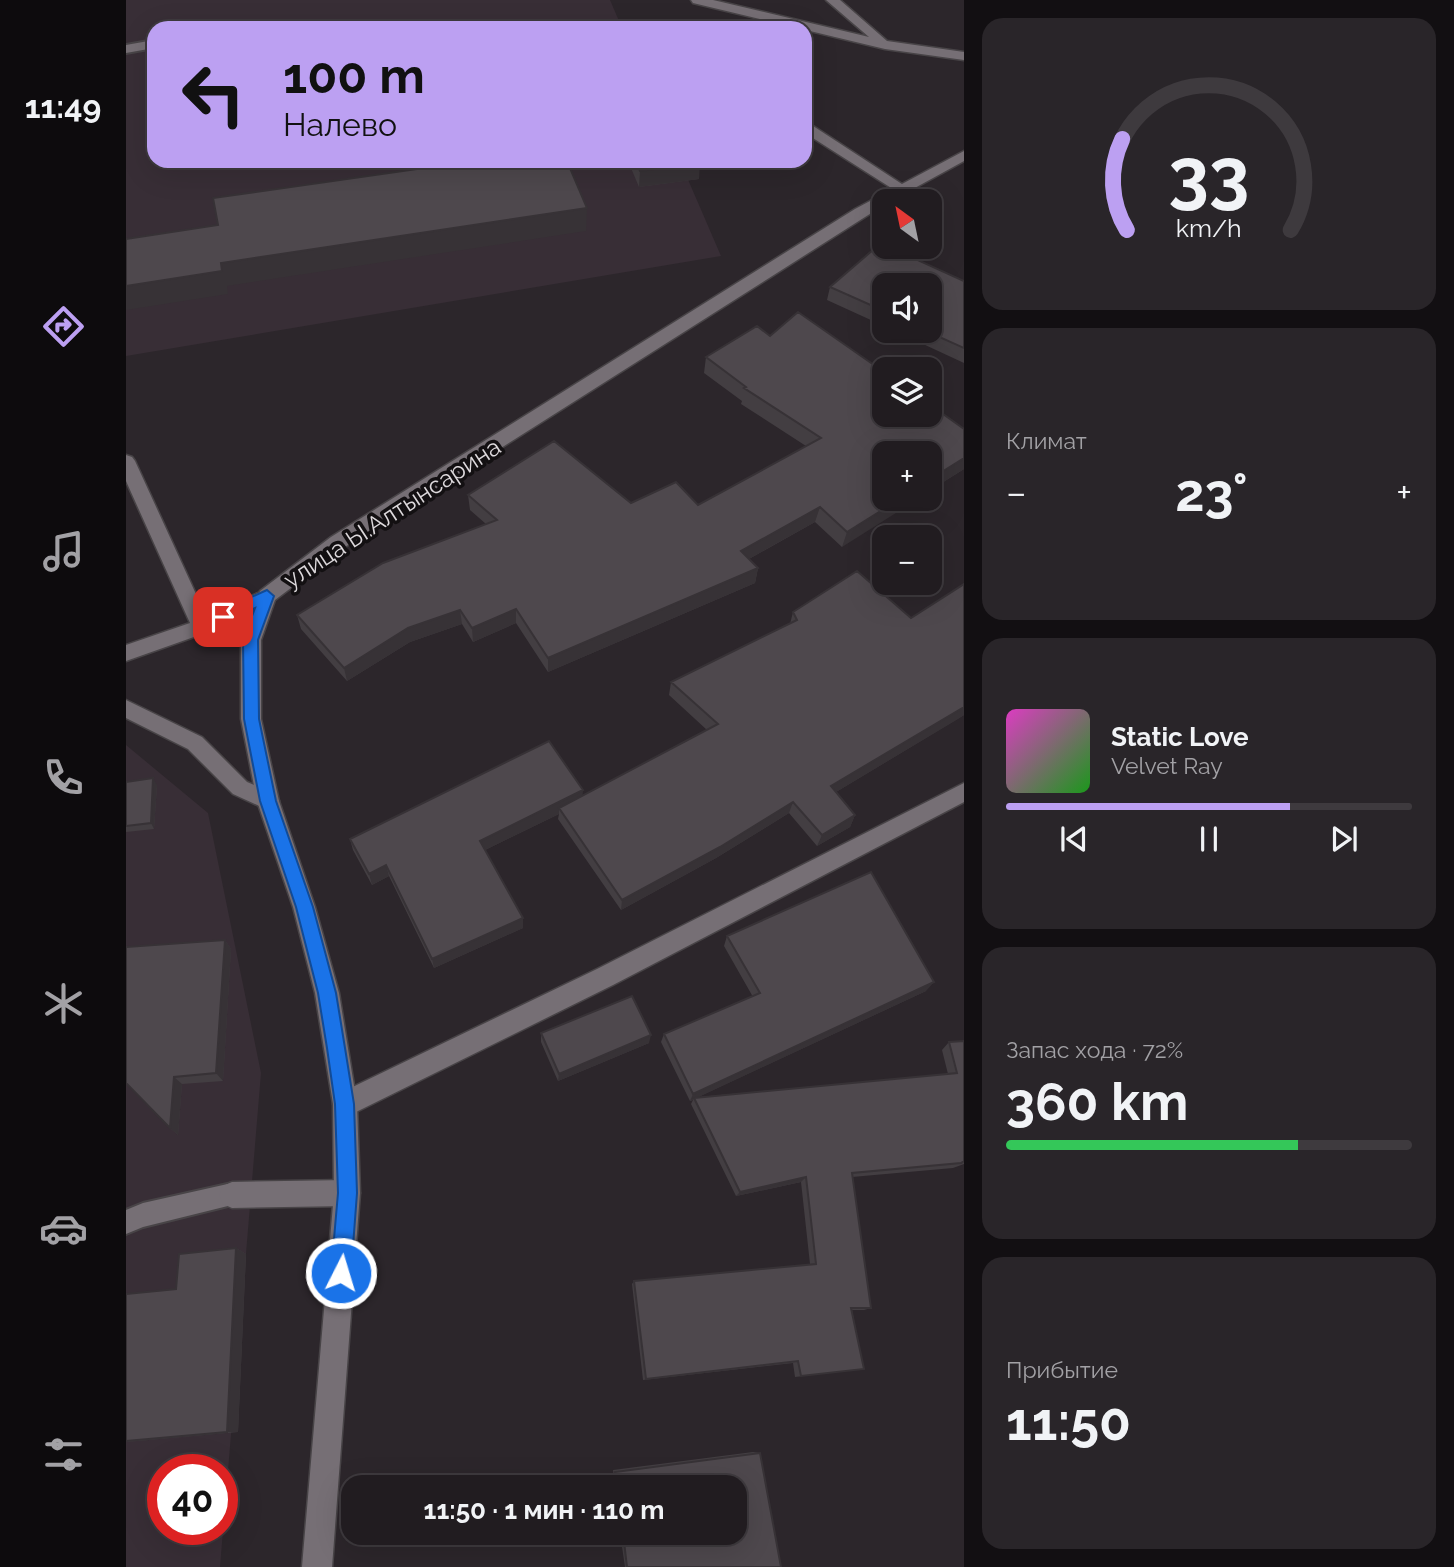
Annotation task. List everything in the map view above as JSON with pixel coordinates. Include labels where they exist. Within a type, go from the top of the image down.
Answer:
[{"type":"street","points":[[697,0],[785,21]]},
{"type":"street","points":[[832,0],[885,45]]},
{"type":"street","points":[[812,28],[885,45],[964,56]]},
{"type":"street","points":[[812,131],[901,188]]},
{"type":"street","name":"улица Ы.Алтынсарина","points":[[317,1567],[348,1193],[345,1104],[327,993],[304,907],[268,801],[251,719],[251,640],[267,596],[338,542],[901,188],[964,155]]},
{"type":"street","points":[[126,461],[201,627]]},
{"type":"street","points":[[126,653],[201,627],[267,596]]},
{"type":"street","points":[[126,708],[195,743],[240,788],[268,801]]},
{"type":"street","points":[[345,1104],[605,976],[964,792]]},
{"type":"street","points":[[232,1195],[348,1193]]},
{"type":"lane","points":[[126,49],[147,45]]},
{"type":"lane","points":[[126,1222],[144,1215],[232,1195]]},
{"type":"shaded area","points":[[126,0],[610,0],[619,21],[147,21],[147,168],[683,168],[721,256],[126,356]]},
{"type":"shaded area","points":[[126,745],[208,813],[261,1073],[229,1454],[147,1454],[147,1545],[222,1545],[220,1567],[126,1567]]},
{"type":"building","points":[[424,168],[570,168],[587,208],[221,263],[222,271],[126,286],[126,239],[218,225],[213,198]]},
{"type":"building","points":[[639,168],[662,168],[640,171]]},
{"type":"building","points":[[872,251],[872,259],[915,259],[964,281],[964,348],[942,338],[942,273],[872,273],[872,306],[830,287]]},
{"type":"building","points":[[798,312],[872,364],[872,427],[942,427],[942,413],[964,429],[964,458],[942,472],[942,441],[872,441],[872,511],[881,511],[847,532],[820,507],[741,551],[758,568],[548,658],[516,609],[472,628],[460,610],[408,628],[344,668],[297,615],[383,563],[497,520],[468,495],[554,441],[631,503],[676,482],[698,505],[821,438],[744,388],[746,387],[706,357],[757,326],[770,336]]},
{"type":"building","points":[[857,571],[872,584],[872,595],[885,595],[911,618],[964,584],[964,707],[831,786],[855,815],[822,835],[793,802],[720,847],[622,900],[559,808],[718,724],[671,682],[797,620],[793,612]]},
{"type":"building","points":[[549,741],[583,790],[480,841],[523,918],[432,959],[386,865],[369,874],[350,839]]},
{"type":"building","points":[[153,778],[151,823],[126,826],[126,782]]},
{"type":"building","points":[[871,872],[934,982],[693,1094],[664,1034],[760,993],[727,936]]},
{"type":"building","points":[[225,940],[216,1073],[174,1077],[170,1128],[126,1083],[126,947]]},
{"type":"building","points":[[632,996],[651,1035],[559,1074],[541,1033]]},
{"type":"building","points":[[964,1041],[964,1161],[852,1173],[871,1308],[851,1308],[864,1369],[801,1376],[798,1361],[646,1379],[634,1281],[816,1264],[806,1177],[740,1192],[694,1098],[957,1073],[949,1042]]},
{"type":"building","points":[[236,1248],[227,1432],[126,1441],[126,1294],[176,1289],[179,1254]]},
{"type":"building","points":[[760,1453],[781,1567],[627,1567],[624,1545],[747,1545],[747,1475],[615,1475],[615,1472]]},
{"type":"route","points":[[223,617],[267,596],[251,640],[251,719],[268,801],[304,907],[327,993],[336,1048],[345,1104],[348,1193],[341,1273]]}]
